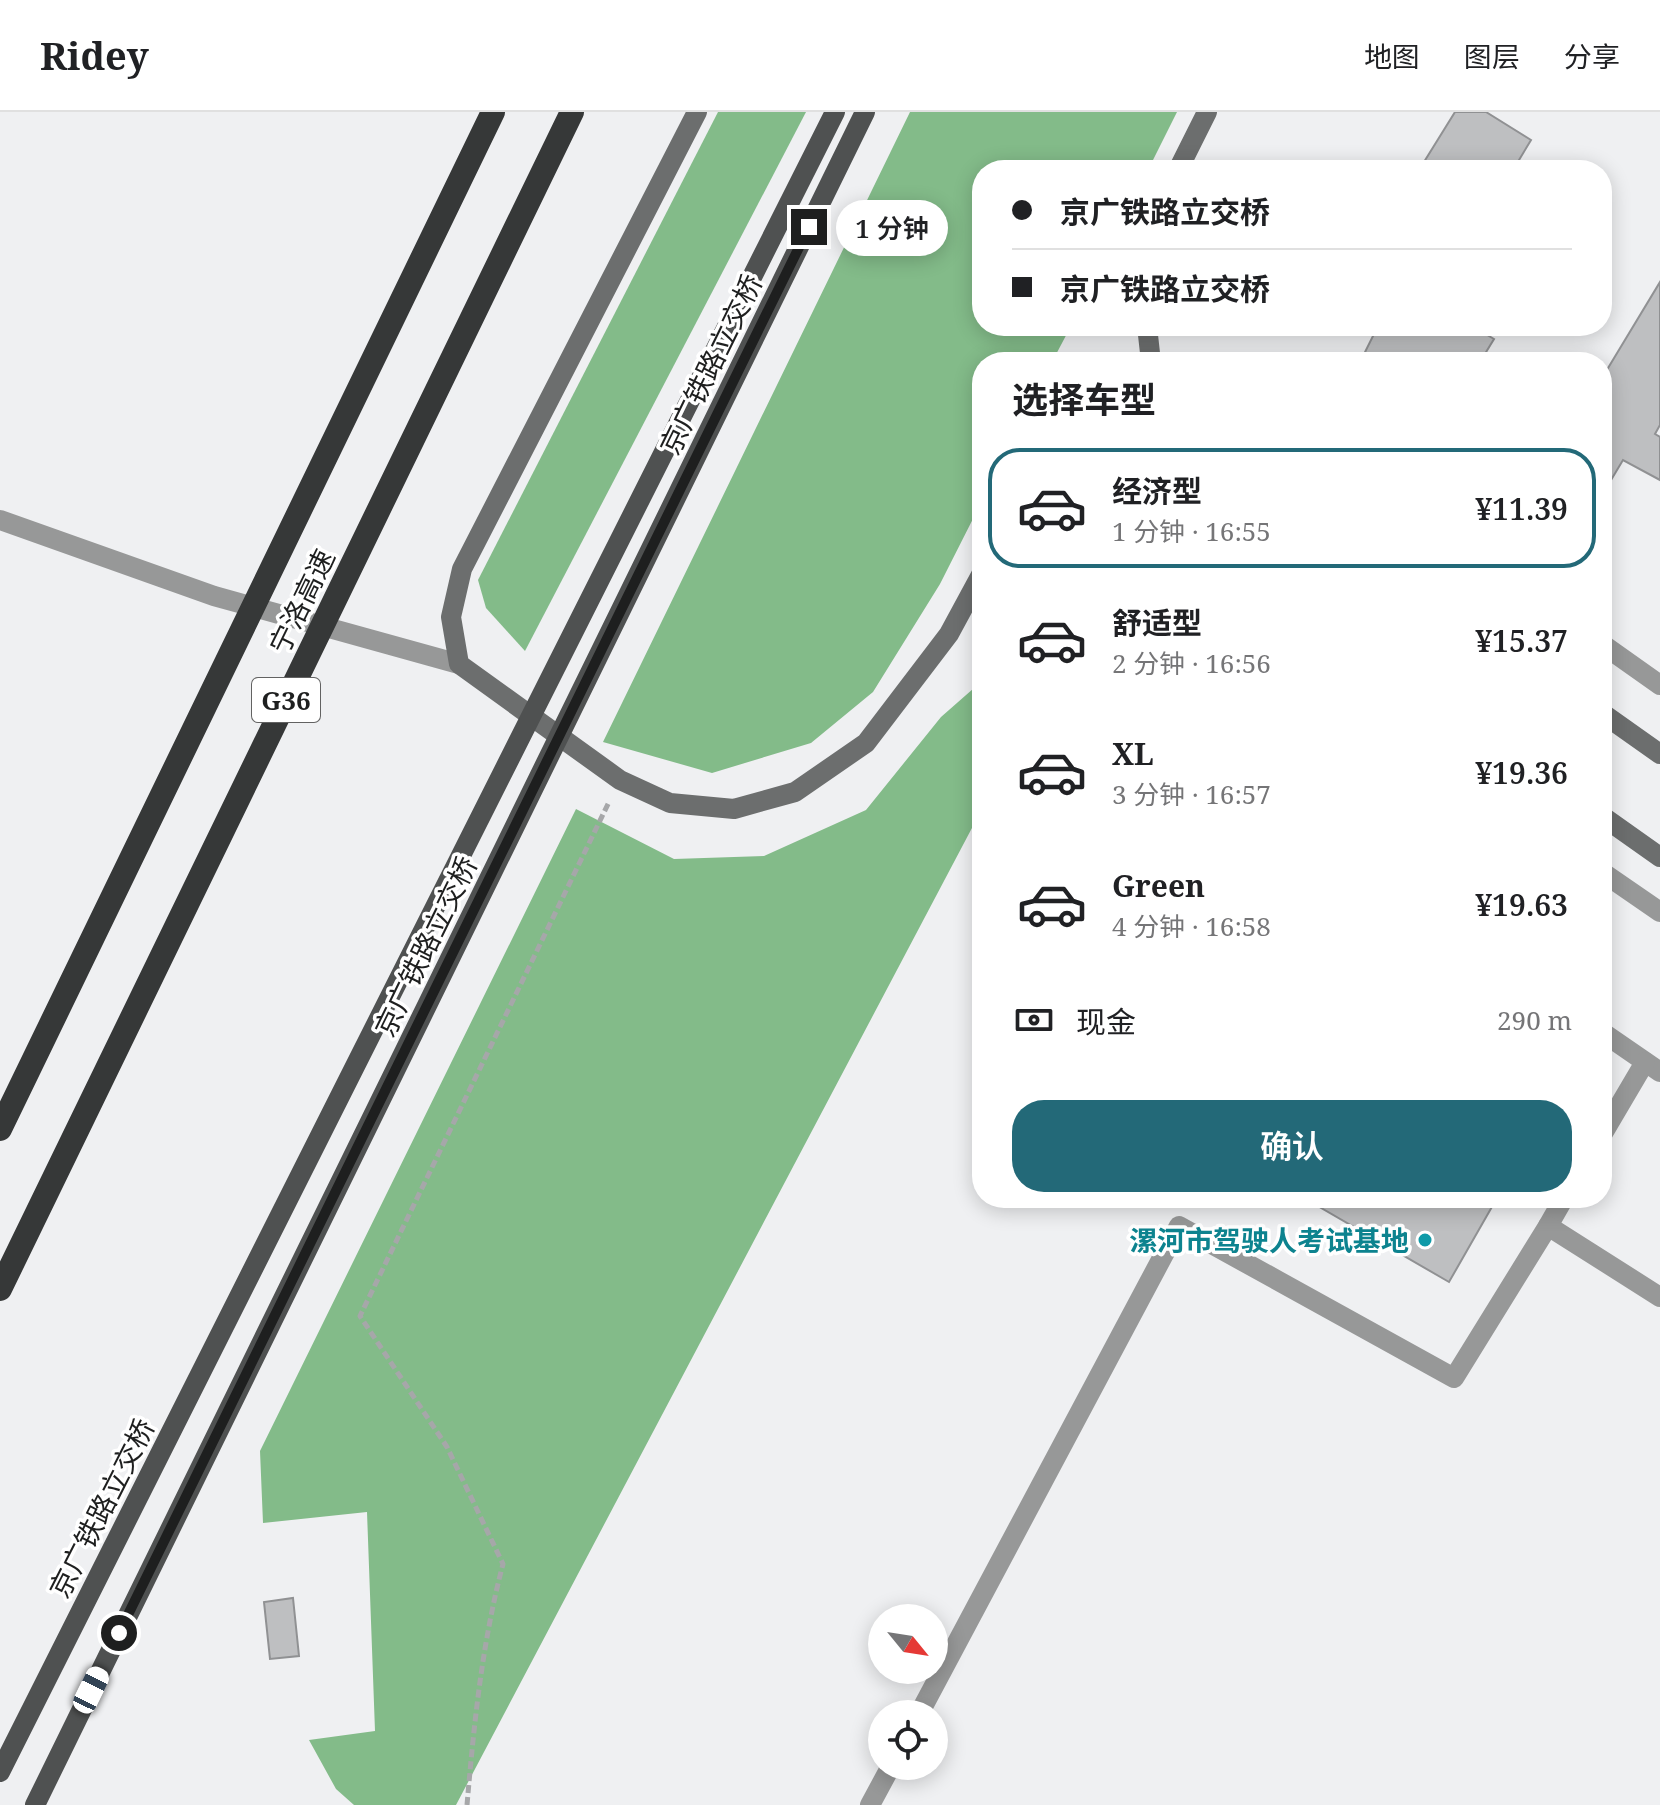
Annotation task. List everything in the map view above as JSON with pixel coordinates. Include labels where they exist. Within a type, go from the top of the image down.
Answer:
[{"type":"highway","name":"宁洛高速","points":[[0,1129],[493,112]]},
{"type":"highway","name":"宁洛高速","points":[[0,1289],[572,112]]},
{"type":"main road","points":[[697,112],[462,569],[451,617],[459,664],[620,780],[670,803],[734,809],[795,792],[866,743],[949,634],[972,591]]},
{"type":"main road","name":"京广铁路立交桥","points":[[0,1772],[835,112]]},
{"type":"main road","name":"京广铁路立交桥","points":[[35,1805],[865,112]]},
{"type":"main road","points":[[1183,160],[1207,112]]},
{"type":"main road","points":[[1612,720],[1660,754]]},
{"type":"main road","points":[[1612,823],[1660,857]]},
{"type":"street","points":[[0,520],[214,596],[459,664]]},
{"type":"street","points":[[1612,651],[1660,685]]},
{"type":"street","points":[[1612,879],[1660,912]]},
{"type":"street","points":[[1612,1039],[1653,1067],[1612,1122]]},
{"type":"street","points":[[926,1700],[1179,1226],[1454,1378],[1558,1208]]},
{"type":"street","points":[[1548,1226],[1660,1297]]},
{"type":"street","points":[[870,1805],[883,1780]]},
{"type":"path","points":[[467,1805],[476,1706],[491,1611],[503,1564],[447,1447],[360,1316],[620,780]]},
{"type":"green space","points":[[718,112],[806,112],[525,651],[486,608],[478,580]]},
{"type":"green space","points":[[910,112],[1177,112],[1153,160],[972,160],[972,336],[1066,336],[1057,352],[972,352],[972,521],[940,584],[873,692],[811,743],[712,773],[603,742]]},
{"type":"green space","points":[[972,690],[972,828],[456,1805],[354,1805],[336,1789],[309,1740],[375,1731],[367,1512],[263,1523],[260,1451],[576,809],[674,859],[764,856],[866,810],[941,717]]},
{"type":"building","points":[[1455,112],[1486,112],[1531,140],[1519,160],[1425,160]]},
{"type":"building","points":[[1660,282],[1660,425],[1655,434],[1660,437],[1660,480],[1623,460],[1612,478],[1612,361]]},
{"type":"building","points":[[1373,336],[1489,336],[1494,339],[1486,352],[1365,352]]},
{"type":"building","name":"漯河市驾驶人考试基地","points":[[1321,1208],[1491,1208],[1449,1282]]},
{"type":"building","points":[[293,1598],[299,1656],[270,1659],[264,1602]]},
{"type":"place","name":"漯河市驾驶人考试基地","points":[[1425,1240]]},
{"type":"route","points":[[119,1633],[809,227]]}]
